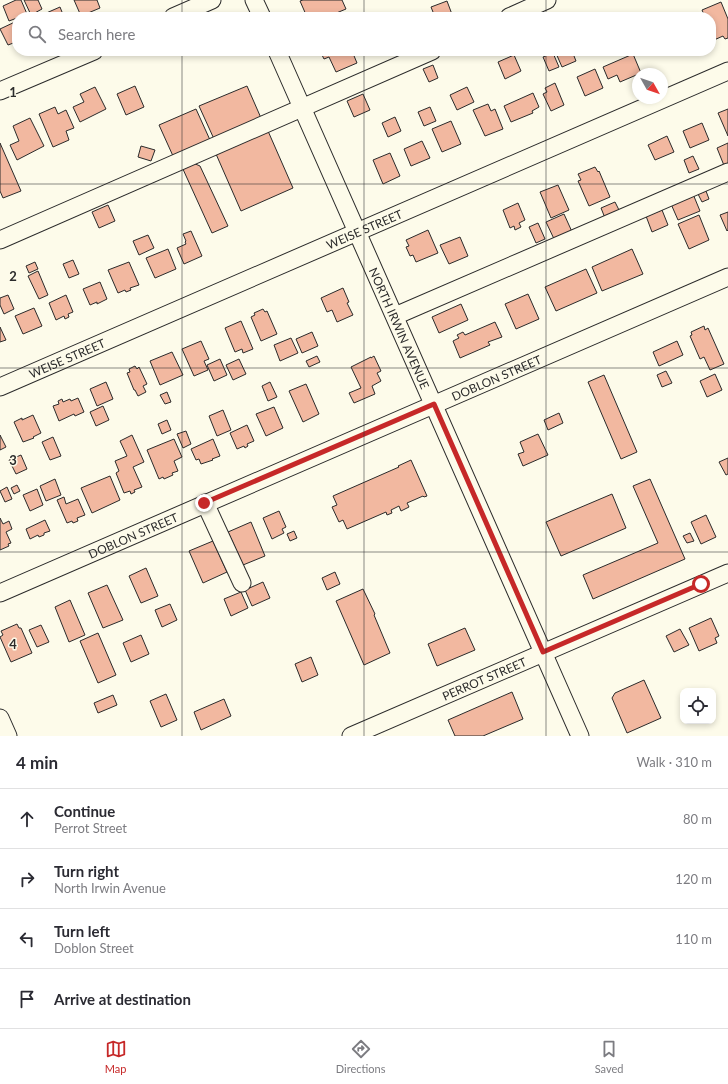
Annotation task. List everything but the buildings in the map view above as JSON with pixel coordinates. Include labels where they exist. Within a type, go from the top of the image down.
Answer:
[{"type":"street","points":[[184,12],[212,0]]},
{"type":"street","points":[[254,0],[260,12]]},
{"type":"street","points":[[520,12],[547,0]]},
{"type":"street","points":[[0,91],[82,56]]},
{"type":"street","name":"NORTH IRWIN AVENUE","points":[[279,56],[580,736]]},
{"type":"street","points":[[0,240],[421,56]]},
{"type":"street","name":"WEISE STREET","points":[[0,388],[728,71]]},
{"type":"street","points":[[395,316],[728,172]]},
{"type":"street","name":"DOBLON STREET","points":[[0,593],[728,276]]},
{"type":"street","points":[[204,503],[242,583]]},
{"type":"street","name":"PERROT STREET","points":[[351,736],[728,573]]},
{"type":"street","points":[[0,718],[8,736]]},
{"type":"route","points":[[204,503],[434,404],[543,652],[701,584]]}]
